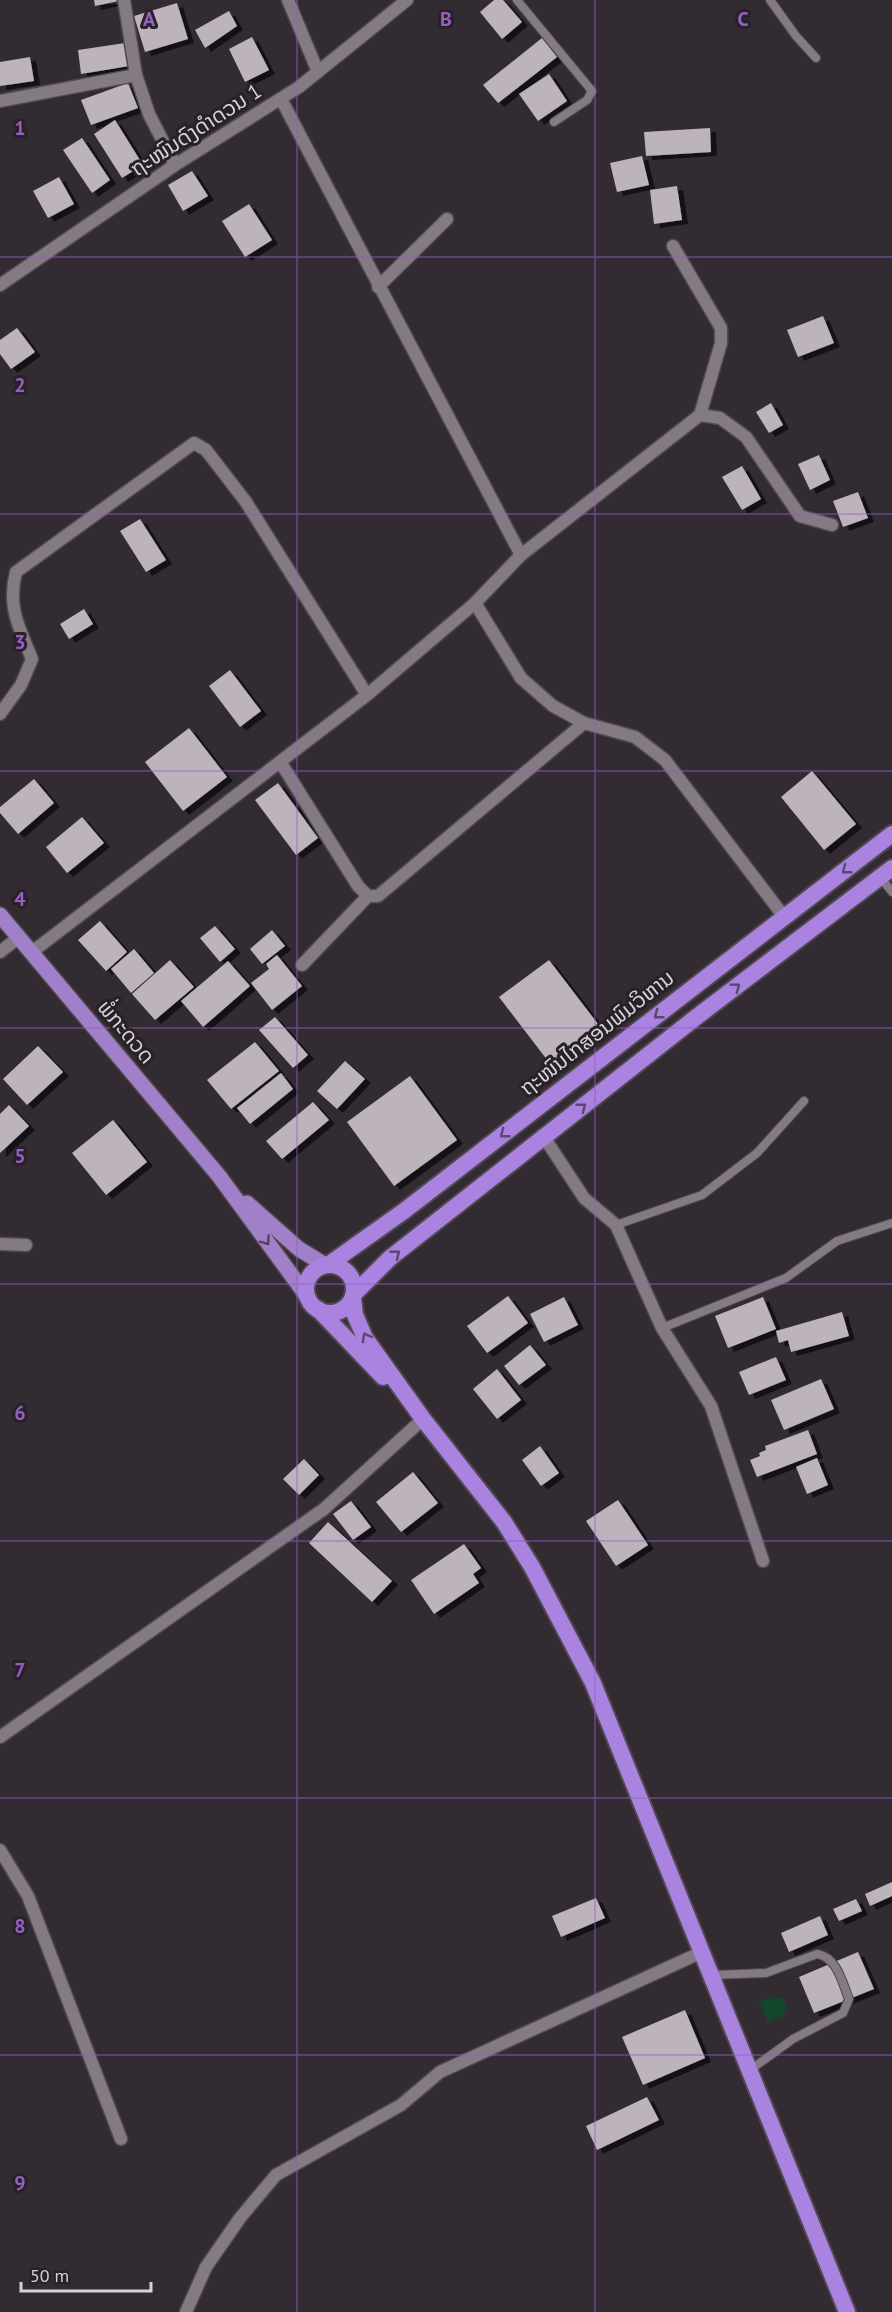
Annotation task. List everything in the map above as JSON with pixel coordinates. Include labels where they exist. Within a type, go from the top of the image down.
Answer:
[{"type":"highway","name":"ຖະໜົນໄກສອນພົມວິຫານ","points":[[327,1265],[404,1211],[892,834]]},
{"type":"highway","points":[[313,1304],[339,1311],[390,1258],[699,1015],[886,872]]},
{"type":"highway","points":[[684,995],[699,1015]]},
{"type":"highway","points":[[423,1419],[313,1304],[306,1284],[319,1267],[335,1265],[348,1272],[352,1279],[355,1315],[365,1338],[423,1419],[504,1522],[560,1616],[593,1683],[848,2312]]},
{"type":"main road","name":"ພໍ່ກະດວດ","points":[[0,915],[219,1176]]},
{"type":"main road","points":[[219,1176],[273,1228],[299,1249],[327,1265]]},
{"type":"main road","points":[[219,1176],[313,1304]]},
{"type":"street","points":[[124,0],[136,75],[149,114],[175,165]]},
{"type":"street","points":[[288,0],[318,72]]},
{"type":"street","name":"ຖະໜົນດົງດຳດວນ 1","points":[[0,285],[175,165],[281,99],[407,0]]},
{"type":"street","points":[[0,101],[136,75]]},
{"type":"street","points":[[281,99],[521,555]]},
{"type":"street","points":[[378,287],[447,219]]},
{"type":"street","points":[[32,952],[367,695],[475,603],[521,555],[700,415],[721,343],[721,328],[673,246]]},
{"type":"street","points":[[700,415],[720,418],[746,437],[800,516],[832,525]]},
{"type":"street","points":[[0,714],[21,685],[32,659],[13,610],[11,591],[16,572],[194,443],[206,450],[246,502],[367,695]]},
{"type":"street","points":[[475,603],[521,678],[553,706],[584,723],[635,737],[665,760],[785,918]]},
{"type":"street","points":[[281,763],[358,886],[368,896],[378,896],[584,723]]},
{"type":"street","points":[[302,965],[368,896]]},
{"type":"street","points":[[0,952],[19,937]]},
{"type":"street","points":[[544,1137],[584,1198],[616,1225],[662,1328],[711,1406],[763,1561]]},
{"type":"street","points":[[0,1244],[26,1245]]},
{"type":"street","points":[[0,1737],[324,1509],[423,1419]]},
{"type":"street","points":[[0,1850],[28,1896],[121,2139]]},
{"type":"street","points":[[186,2312],[206,2267],[240,2218],[276,2175],[401,2105],[440,2072],[702,1952]]},
{"type":"lane","points":[[517,0],[592,91],[587,100],[554,122]]},
{"type":"lane","points":[[770,0],[796,36],[816,58]]},
{"type":"lane","points":[[886,872],[892,892]]},
{"type":"lane","points":[[616,1225],[702,1195],[757,1153],[804,1101]]},
{"type":"lane","points":[[662,1328],[786,1278],[837,1241],[892,1223]]},
{"type":"lane","points":[[712,1975],[766,1973],[817,1954],[825,1955],[833,1962],[849,1999],[843,2013],[793,2039],[750,2070]]},
{"type":"green space","points":[[774,1996],[783,1999],[787,2008],[783,2016],[768,2023],[759,2002]]},
{"type":"building","points":[[94,0],[119,0],[119,1],[95,6]]},
{"type":"building","points":[[494,0],[503,0],[522,22],[502,39],[480,12]]},
{"type":"building","points":[[177,3],[188,39],[145,52],[134,16]]},
{"type":"building","points":[[229,11],[237,26],[205,48],[195,30]]},
{"type":"building","points":[[252,37],[269,70],[245,82],[229,49]]},
{"type":"building","points":[[542,38],[557,57],[498,103],[483,85]]},
{"type":"building","points":[[125,43],[129,66],[81,74],[78,50]]},
{"type":"building","points":[[30,57],[34,81],[0,86],[0,62]]},
{"type":"building","points":[[549,74],[567,101],[538,121],[519,94]]},
{"type":"building","points":[[128,83],[138,108],[91,125],[81,100]]},
{"type":"building","points":[[115,120],[143,165],[122,178],[94,134]]},
{"type":"building","points":[[710,128],[711,152],[646,156],[644,132]]},
{"type":"building","points":[[82,138],[110,180],[92,193],[63,150]]},
{"type":"building","points":[[642,156],[649,185],[617,192],[610,163]]},
{"type":"building","points":[[192,171],[208,196],[183,211],[168,185]]},
{"type":"building","points":[[59,177],[74,204],[48,218],[33,191]]},
{"type":"building","points":[[677,186],[682,220],[654,224],[650,190]]},
{"type":"building","points":[[249,204],[272,240],[245,257],[222,221]]},
{"type":"building","points":[[823,316],[834,343],[798,357],[787,330]]},
{"type":"building","points":[[17,328],[35,352],[11,369],[0,354],[0,340]]},
{"type":"building","points":[[771,403],[783,425],[769,433],[756,412]]},
{"type":"building","points":[[819,455],[830,480],[810,490],[798,464]]},
{"type":"building","points":[[742,466],[761,499],[742,510],[722,477]]},
{"type":"building","points":[[858,492],[868,518],[843,527],[833,501]]},
{"type":"building","points":[[140,519],[166,560],[146,572],[120,531]]},
{"type":"building","points":[[84,609],[93,624],[69,639],[60,624]]},
{"type":"building","points":[[230,670],[261,711],[240,727],[209,686]]},
{"type":"building","points":[[189,728],[227,777],[183,811],[145,762]]},
{"type":"building","points":[[812,771],[856,824],[824,850],[781,797]]},
{"type":"building","points":[[34,779],[54,803],[18,834],[0,813],[0,807]]},
{"type":"building","points":[[278,783],[318,838],[296,855],[255,800]]},
{"type":"building","points":[[82,817],[104,843],[67,873],[46,847]]},
{"type":"building","points":[[100,921],[127,952],[106,971],[78,940]]},
{"type":"building","points":[[215,926],[235,949],[220,962],[200,938]]},
{"type":"building","points":[[272,930],[285,946],[262,964],[250,949]]},
{"type":"building","points":[[134,949],[154,973],[131,993],[111,969]]},
{"type":"building","points":[[277,955],[302,986],[272,1010],[251,983],[269,969],[266,964]]},
{"type":"building","points":[[170,960],[194,987],[155,1020],[132,994]]},
{"type":"building","points":[[549,960],[601,1028],[551,1065],[499,997]]},
{"type":"building","points":[[228,961],[250,986],[203,1027],[181,1001]]},
{"type":"building","points":[[275,1017],[308,1055],[293,1068],[259,1030]]},
{"type":"building","points":[[255,1042],[279,1071],[231,1109],[207,1080]]},
{"type":"building","points":[[38,1046],[63,1072],[27,1105],[3,1079]]},
{"type":"building","points":[[345,1061],[365,1079],[337,1109],[317,1091]]},
{"type":"building","points":[[281,1073],[293,1089],[250,1124],[237,1108]]},
{"type":"building","points":[[410,1076],[457,1140],[394,1186],[347,1122]]},
{"type":"building","points":[[313,1102],[329,1120],[282,1159],[266,1141]]},
{"type":"building","points":[[9,1105],[29,1126],[0,1153],[0,1114]]},
{"type":"building","points":[[113,1120],[147,1162],[106,1195],[72,1153]]},
{"type":"building","points":[[508,1296],[528,1323],[487,1353],[467,1326]]},
{"type":"building","points":[[564,1297],[578,1325],[544,1342],[530,1314]]},
{"type":"building","points":[[763,1297],[776,1329],[728,1348],[715,1316]]},
{"type":"building","points":[[842,1312],[849,1336],[791,1352],[788,1340],[779,1343],[776,1331]]},
{"type":"building","points":[[530,1345],[546,1365],[519,1385],[504,1366]]},
{"type":"building","points":[[776,1357],[786,1380],[749,1395],[739,1372]]},
{"type":"building","points":[[497,1369],[521,1400],[497,1419],[473,1389]]},
{"type":"building","points":[[821,1379],[834,1409],[784,1430],[771,1400]]},
{"type":"building","points":[[808,1430],[817,1454],[757,1477],[750,1460],[760,1456],[759,1453],[766,1450],[765,1446]]},
{"type":"building","points":[[540,1446],[559,1473],[541,1486],[522,1460]]},
{"type":"building","points":[[817,1458],[828,1485],[807,1494],[796,1467]]},
{"type":"building","points":[[304,1459],[319,1475],[299,1495],[283,1479]]},
{"type":"building","points":[[413,1472],[438,1503],[401,1532],[376,1502]]},
{"type":"building","points":[[618,1500],[648,1545],[616,1566],[586,1521]]},
{"type":"building","points":[[351,1501],[371,1527],[353,1540],[333,1514]]},
{"type":"building","points":[[328,1522],[392,1581],[372,1602],[309,1543]]},
{"type":"building","points":[[464,1544],[481,1568],[473,1574],[479,1583],[434,1614],[411,1580]]},
{"type":"building","points":[[892,1882],[892,1896],[870,1906],[865,1894]]},
{"type":"building","points":[[596,1898],[605,1918],[561,1937],[552,1916]]},
{"type":"building","points":[[856,1899],[862,1911],[839,1921],[833,1909]]},
{"type":"building","points":[[820,1916],[828,1935],[789,1952],[781,1933]]},
{"type":"building","points":[[858,1952],[874,1989],[814,2013],[799,1977]]},
{"type":"building","points":[[685,2010],[705,2058],[643,2085],[622,2037]]},
{"type":"building","points":[[647,2097],[659,2120],[597,2150],[586,2126]]}]
